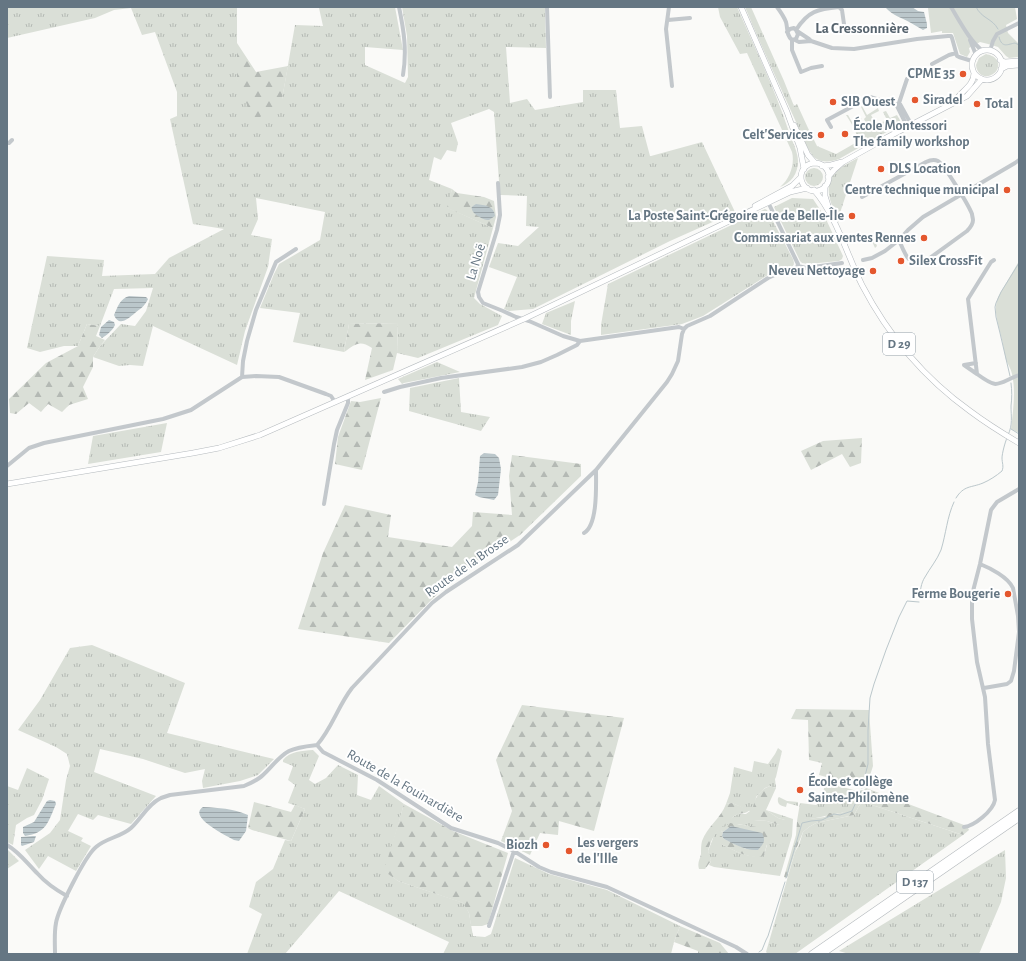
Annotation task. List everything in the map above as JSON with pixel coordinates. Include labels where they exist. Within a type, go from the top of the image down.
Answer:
[{"type":"highway","name":"D 137","points":[[812,954],[1019,811]]},
{"type":"highway","name":"D 137","points":[[822,954],[1019,818]]},
{"type":"main road","points":[[742,8],[786,112],[801,154],[804,169]]},
{"type":"main road","points":[[955,102],[972,82],[974,73],[972,61],[976,55],[983,51],[990,51],[994,53],[1000,60],[1001,69]]},
{"type":"main road","points":[[1000,60],[1005,62],[1019,61]]},
{"type":"main road","points":[[974,73],[982,79],[989,80],[993,79],[1004,67],[1019,64]]},
{"type":"main road","points":[[828,177],[843,162],[909,125],[967,96],[982,79]]},
{"type":"main road","points":[[767,201],[795,190],[806,188],[820,190],[825,186],[828,180],[827,171],[822,166],[815,163],[808,155],[794,124],[786,112]]},
{"type":"main road","points":[[822,166],[843,162]]},
{"type":"main road","points":[[7,484],[219,448],[260,435],[524,319],[735,218],[792,186],[801,177],[804,169],[815,163]]},
{"type":"main road","points":[[801,177],[806,188]]},
{"type":"main road","name":"D 29","points":[[825,186],[825,196],[833,221],[856,274],[883,321],[901,346],[925,373],[970,412],[1019,442]]},
{"type":"main road","name":"D 29","points":[[814,190],[833,221]]},
{"type":"street","points":[[399,7],[403,21],[406,48],[403,75]]},
{"type":"street","points":[[547,7],[550,97]]},
{"type":"street","points":[[669,7],[666,29],[672,86]]},
{"type":"street","points":[[777,7],[786,22],[795,30],[811,41],[832,48],[854,49],[917,39],[951,36],[959,58],[972,61]]},
{"type":"street","points":[[795,30],[808,15],[823,8],[839,7],[842,10],[844,24]]},
{"type":"street","points":[[951,7],[968,36],[976,55]]},
{"type":"street","points":[[668,20],[690,18]]},
{"type":"street","points":[[786,22],[787,32],[790,39],[799,42],[811,41]]},
{"type":"street","points":[[990,51],[993,40],[997,34],[1019,23]]},
{"type":"street","points":[[787,32],[790,29],[795,30]]},
{"type":"street","points":[[793,40],[798,37],[795,30]]},
{"type":"street","points":[[968,36],[983,51]]},
{"type":"street","points":[[793,40],[792,50],[801,72],[822,66]]},
{"type":"street","points":[[932,64],[956,53]]},
{"type":"street","points":[[907,79],[897,106],[909,125]]},
{"type":"street","points":[[831,127],[827,120],[870,97],[896,105],[898,104]]},
{"type":"street","points":[[7,143],[12,140]]},
{"type":"street","points":[[862,197],[926,162],[932,160],[941,163],[970,212],[973,219],[971,226],[967,231],[918,264],[908,259],[899,240]]},
{"type":"street","points":[[863,260],[880,254],[899,240],[922,217],[1019,160]]},
{"type":"street","name":"La Noë","points":[[498,182],[500,215],[497,230],[478,292],[479,297],[483,303],[516,317],[529,320],[563,336],[580,342]]},
{"type":"street","points":[[767,201],[798,266]]},
{"type":"street","points":[[242,377],[243,361],[247,341],[256,310],[276,262],[296,249]]},
{"type":"street","points":[[977,374],[968,299],[991,262],[994,260]]},
{"type":"street","points":[[798,266],[806,268],[842,264]]},
{"type":"street","points":[[384,392],[441,378],[522,367],[541,362],[577,345],[580,342],[679,327],[684,329],[687,326],[710,316],[768,278],[795,269],[798,266]]},
{"type":"street","name":"Route de la Brosse","points":[[317,745],[323,738],[345,697],[352,688],[432,603],[446,592],[518,545],[596,470],[672,374],[678,361],[684,329]]},
{"type":"street","points":[[976,363],[964,365],[993,384],[1001,383],[1019,376]]},
{"type":"street","points":[[7,466],[29,448],[44,443],[163,419],[192,410],[242,377],[279,377],[331,396],[335,402]]},
{"type":"street","points":[[324,504],[337,430],[348,403],[348,396]]},
{"type":"street","points":[[584,533],[590,527],[594,516],[596,470]]},
{"type":"street","points":[[964,827],[971,825],[991,809],[995,800],[988,744],[984,688],[977,662],[972,618],[972,595],[980,564],[990,510],[997,502],[1019,490]]},
{"type":"street","points":[[980,564],[990,568],[1011,583],[1014,588],[1019,632],[1014,671],[1011,681],[1007,684],[984,688]]},
{"type":"street","points":[[55,954],[56,924],[59,913],[89,856],[95,848],[131,828],[151,805],[160,798],[170,795],[244,786],[262,776],[281,756],[289,751],[297,748],[317,745]]},
{"type":"street","name":"Route de la Fouinardière","points":[[317,745],[323,752],[376,780],[451,828],[514,851],[539,867],[551,872],[606,887],[736,947],[747,954]]},
{"type":"street","points":[[7,845],[17,852],[51,886],[67,896]]},
{"type":"street","points":[[489,926],[514,851]]},
{"type":"green space","points":[[7,7],[237,7],[237,80],[282,99],[295,25],[323,26],[319,8],[395,7],[403,50],[365,47],[365,65],[405,83],[408,77],[407,36],[402,7],[545,7],[546,48],[506,47],[510,103],[527,99],[535,110],[583,102],[583,90],[616,90],[620,128],[642,126],[650,156],[702,142],[735,212],[670,241],[533,309],[509,311],[504,309],[517,277],[489,267],[498,243],[518,246],[539,227],[526,226],[527,196],[500,195],[494,112],[489,109],[451,123],[458,143],[456,152],[447,150],[441,160],[434,157],[429,180],[452,189],[448,208],[493,228],[474,298],[480,304],[502,316],[498,325],[418,358],[397,353],[398,323],[349,324],[344,352],[293,342],[300,313],[260,308],[279,264],[320,240],[325,212],[256,198],[258,219],[251,235],[272,239],[268,267],[245,331],[237,365],[153,326],[143,366],[119,366],[93,357],[100,346],[121,324],[135,326],[146,311],[153,288],[114,289],[100,326],[87,324],[78,346],[64,346],[40,352],[27,348],[47,256],[104,260],[102,276],[155,274],[169,258],[224,229],[193,224],[170,119],[177,116],[177,92],[155,32],[142,35],[131,8],[114,10],[95,18],[7,38]]},
{"type":"green space","points":[[718,7],[737,7],[771,84],[796,150],[798,158],[797,170],[791,180],[780,187],[787,180],[791,171],[793,161],[792,152],[747,53],[740,54],[720,17]]},
{"type":"green space","points":[[745,7],[751,7],[794,106],[797,104],[817,146],[836,154],[857,142],[856,132],[846,115],[848,115],[852,122],[861,118],[862,120],[856,124],[860,131],[863,132],[869,129],[864,119],[866,117],[861,107],[862,106],[867,115],[878,108],[879,111],[871,115],[875,122],[880,123],[887,120],[883,112],[886,111],[890,118],[897,115],[900,124],[839,159],[827,162],[815,158],[804,141]]},
{"type":"green space","points":[[1015,7],[1017,19],[1006,25],[1008,33],[1019,44],[1019,57],[1009,58],[998,47],[980,42],[969,48],[970,52],[967,57],[960,54],[953,33],[942,33],[942,31],[931,33],[928,8]]},
{"type":"green space","points":[[237,43],[256,72],[288,66],[282,99],[254,122],[237,80]]},
{"type":"green space","points":[[986,54],[996,59],[998,65],[997,70],[990,76],[981,75],[976,65],[979,58]]},
{"type":"green space","points":[[858,158],[839,216],[839,223],[830,198],[829,185],[834,174],[839,169]]},
{"type":"green space","points":[[810,168],[818,168],[823,173],[821,184],[818,186],[810,186],[805,181],[805,173]]},
{"type":"green space","points":[[452,189],[457,193],[484,197],[494,201],[496,217],[493,228],[447,208]]},
{"type":"green space","points":[[792,198],[813,199],[825,217],[843,256],[842,259],[839,261],[808,264],[800,261],[774,207]]},
{"type":"green space","points":[[765,209],[767,210],[793,259],[793,266],[768,275],[703,316],[682,324],[601,335],[601,325],[608,284]]},
{"type":"green space","points":[[872,234],[877,246],[875,248],[871,239],[860,243],[859,240]]},
{"type":"green space","points":[[1019,261],[1019,433],[1011,429],[1014,387],[1011,370],[1006,360],[996,316],[996,307],[998,297]]},
{"type":"green space","points":[[575,301],[571,321],[571,335],[542,324],[546,313]]},
{"type":"green space","points":[[398,323],[397,353],[393,370],[365,380],[372,348],[368,345],[360,343],[344,352],[349,324]]},
{"type":"green space","points":[[87,324],[100,326],[96,336],[105,340],[93,357],[93,367],[83,387],[88,399],[69,405],[62,412],[48,404],[41,412],[29,403],[16,414],[10,413],[9,399],[46,363],[78,346]]},
{"type":"green space","points":[[437,362],[460,372],[402,384],[398,379]]},
{"type":"green space","points":[[459,378],[461,412],[490,417],[481,431],[409,411],[410,388]]},
{"type":"green space","points":[[381,398],[362,470],[335,464],[338,437],[351,401],[360,402]]},
{"type":"green space","points":[[167,423],[161,452],[88,464],[93,436]]},
{"type":"green space","points":[[862,438],[861,463],[850,467],[842,454],[811,470],[801,451],[823,441]]},
{"type":"green space","points":[[512,455],[581,464],[581,476],[520,535],[446,585],[389,643],[298,629],[323,553],[345,505],[391,515],[388,537],[452,547],[472,526],[473,512],[512,515],[509,476]]},
{"type":"green space","points":[[92,645],[185,683],[167,733],[274,759],[258,775],[240,781],[203,788],[202,781],[205,769],[185,773],[143,759],[100,749],[94,772],[156,796],[131,824],[98,815],[93,820],[78,814],[68,831],[83,838],[81,841],[91,846],[76,871],[48,856],[39,869],[25,850],[50,833],[60,820],[66,780],[70,766],[67,754],[56,747],[18,730],[40,700],[70,648]]},
{"type":"green space","points":[[522,705],[624,718],[594,831],[559,821],[558,835],[540,833],[530,855],[501,841],[512,811],[496,760]]},
{"type":"green space","points":[[796,709],[869,710],[873,766],[866,788],[819,775],[822,763],[809,760],[808,720],[791,719]]},
{"type":"green space","points":[[778,748],[782,751],[775,779],[776,788],[770,786],[765,788],[756,797],[754,820],[767,821],[779,825],[785,820],[778,818],[766,810],[793,819],[792,836],[780,876],[714,867],[709,865],[711,861],[708,851],[714,835],[721,826],[734,816],[738,814],[746,814],[750,811],[732,803],[726,804],[730,793],[734,767],[752,772],[754,761],[768,764]],"holes":[[[738,824],[754,827],[767,845],[764,855],[747,855],[721,844],[720,836],[722,836],[723,832],[721,831]]]},
{"type":"green space","points":[[313,750],[319,756],[309,780],[315,784],[326,778],[338,765],[358,775],[357,795],[371,800],[379,786],[404,804],[385,871],[398,881],[464,903],[469,913],[473,936],[485,937],[491,934],[515,858],[549,874],[607,890],[680,926],[671,954],[443,954],[449,942],[339,891],[285,954],[247,954],[262,914],[249,907],[256,882],[273,869],[285,840],[291,841],[305,809],[288,803],[295,785],[288,780],[293,766],[283,762],[283,760],[293,753]]},
{"type":"green space","points":[[27,768],[49,779],[42,800],[34,815],[16,825],[13,845],[7,842],[7,786],[18,790]]},
{"type":"green space","points":[[825,782],[857,791],[851,809],[843,813],[797,821],[800,803],[816,805],[822,801]]},
{"type":"green space","points":[[770,786],[776,788],[766,810],[778,818],[785,820],[787,824],[779,825],[767,821],[754,820],[752,818],[754,803],[758,795],[765,788]]},
{"type":"green space","points":[[866,788],[967,826],[969,830],[963,835],[863,802],[854,815],[816,823],[803,832],[787,878],[784,877],[796,835],[798,820],[825,817],[829,813],[841,813],[850,807],[857,791],[864,790]]},
{"type":"green space","points":[[779,797],[787,801],[798,802],[798,806],[787,803],[786,807],[782,806],[778,802]]},
{"type":"green space","points":[[254,802],[291,812],[295,805],[305,809],[291,841],[248,828]]},
{"type":"green space","points":[[863,802],[963,835],[795,954],[768,954],[766,952],[795,852],[803,832],[816,823],[854,815]]},
{"type":"green space","points":[[732,803],[750,810],[734,816],[718,830],[711,841],[708,851],[711,861],[705,869],[699,869],[698,863],[704,836],[721,814],[726,804]]},
{"type":"green space","points":[[404,804],[453,831],[508,853],[488,924],[482,926],[471,926],[469,913],[463,903],[398,881],[384,871]]},
{"type":"green space","points":[[730,823],[763,828],[769,837],[764,855],[760,857],[749,856],[736,852],[718,842],[720,836],[722,836],[724,839],[746,849],[731,826],[723,832],[721,831]]},
{"type":"green space","points":[[7,849],[19,861],[7,869]]},
{"type":"green space","points":[[1005,850],[1006,878],[1001,902],[979,954],[849,954],[839,951]]},
{"type":"green space","points":[[680,926],[720,943],[729,954],[698,954],[698,951],[674,942]]},
{"type":"shaded area","points":[[885,7],[912,7],[918,11],[924,12],[927,28],[923,30],[894,14]]},
{"type":"shaded area","points":[[476,204],[491,208],[495,216],[489,220],[479,217],[474,213],[472,208]]},
{"type":"shaded area","points":[[129,296],[146,297],[148,299],[142,307],[129,318],[124,321],[118,321],[114,315],[121,301]]},
{"type":"shaded area","points":[[109,320],[114,322],[115,325],[110,332],[102,338],[99,335],[101,327]]},
{"type":"shaded area","points":[[484,453],[495,454],[499,458],[501,469],[498,495],[494,500],[475,495],[478,482],[480,456]]},
{"type":"shaded area","points":[[47,801],[55,801],[56,804],[46,826],[32,835],[25,836],[23,833],[23,827],[34,822]]},
{"type":"shaded area","points":[[203,807],[220,808],[248,815],[246,831],[239,841],[224,835],[204,821],[200,816],[199,811]]},
{"type":"shaded area","points":[[731,826],[762,833],[764,838],[763,844],[758,850],[754,850],[740,847],[724,839],[722,836],[723,832]]},
{"type":"shaded area","points":[[36,836],[34,842],[21,845],[21,837]]},
{"type":"shaded area","points":[[588,839],[596,840],[594,849],[586,847]]},
{"type":"waterway","points":[[976,7],[978,11],[996,25],[998,29]]},
{"type":"waterway","points":[[999,37],[1000,41],[1006,45],[1015,43],[1019,45]]},
{"type":"waterway","points":[[1010,376],[995,307],[1001,292],[1019,263]]},
{"type":"waterway","points":[[1008,435],[1011,428],[1011,383]]},
{"type":"waterway","points":[[1011,429],[1019,434]]},
{"type":"waterway","points":[[956,498],[965,489],[986,482],[1002,471],[1002,456],[1007,438]]},
{"type":"waterway","points":[[920,598],[923,582],[941,550],[954,502]]},
{"type":"waterway","points":[[862,788],[868,764],[870,698],[874,684],[899,617],[907,601],[919,602]]},
{"type":"waterway","points":[[786,878],[802,823],[822,820],[834,814],[840,815],[852,811],[861,791]]},
{"type":"waterway","points":[[759,952],[762,950],[768,936],[785,882]]},
{"type":"place","name":"CPME 35","points":[[963,74]]},
{"type":"place","name":"Siradel","points":[[915,100]]},
{"type":"place","name":"SIB Ouest","points":[[833,102]]},
{"type":"place","name":"Total","points":[[977,104]]},
{"type":"place","name":"École Montessori The family workshop","points":[[845,134]]},
{"type":"place","name":"Celt'Services","points":[[821,135]]},
{"type":"place","name":"DLS Location","points":[[881,169]]},
{"type":"place","name":"Centre technique municipal","points":[[1007,190]]},
{"type":"place","name":"La Poste Saint-Grégoire rue de Belle-Île","points":[[852,216]]},
{"type":"place","name":"Commissariat aux ventes Rennes","points":[[924,238]]},
{"type":"place","name":"Silex CrossFit","points":[[901,261]]},
{"type":"place","name":"Neveu Nettoyage","points":[[873,271]]},
{"type":"place","name":"Ferme Bougerie","points":[[1008,594]]},
{"type":"place","name":"École et collège Sainte-Philomène","points":[[800,790]]},
{"type":"place","name":"Biozh","points":[[546,845]]},
{"type":"place","name":"Les vergers de l'Ille","points":[[569,851]]},
{"type":"district","name":"La Cressonnière","points":[[862,28]]}]
